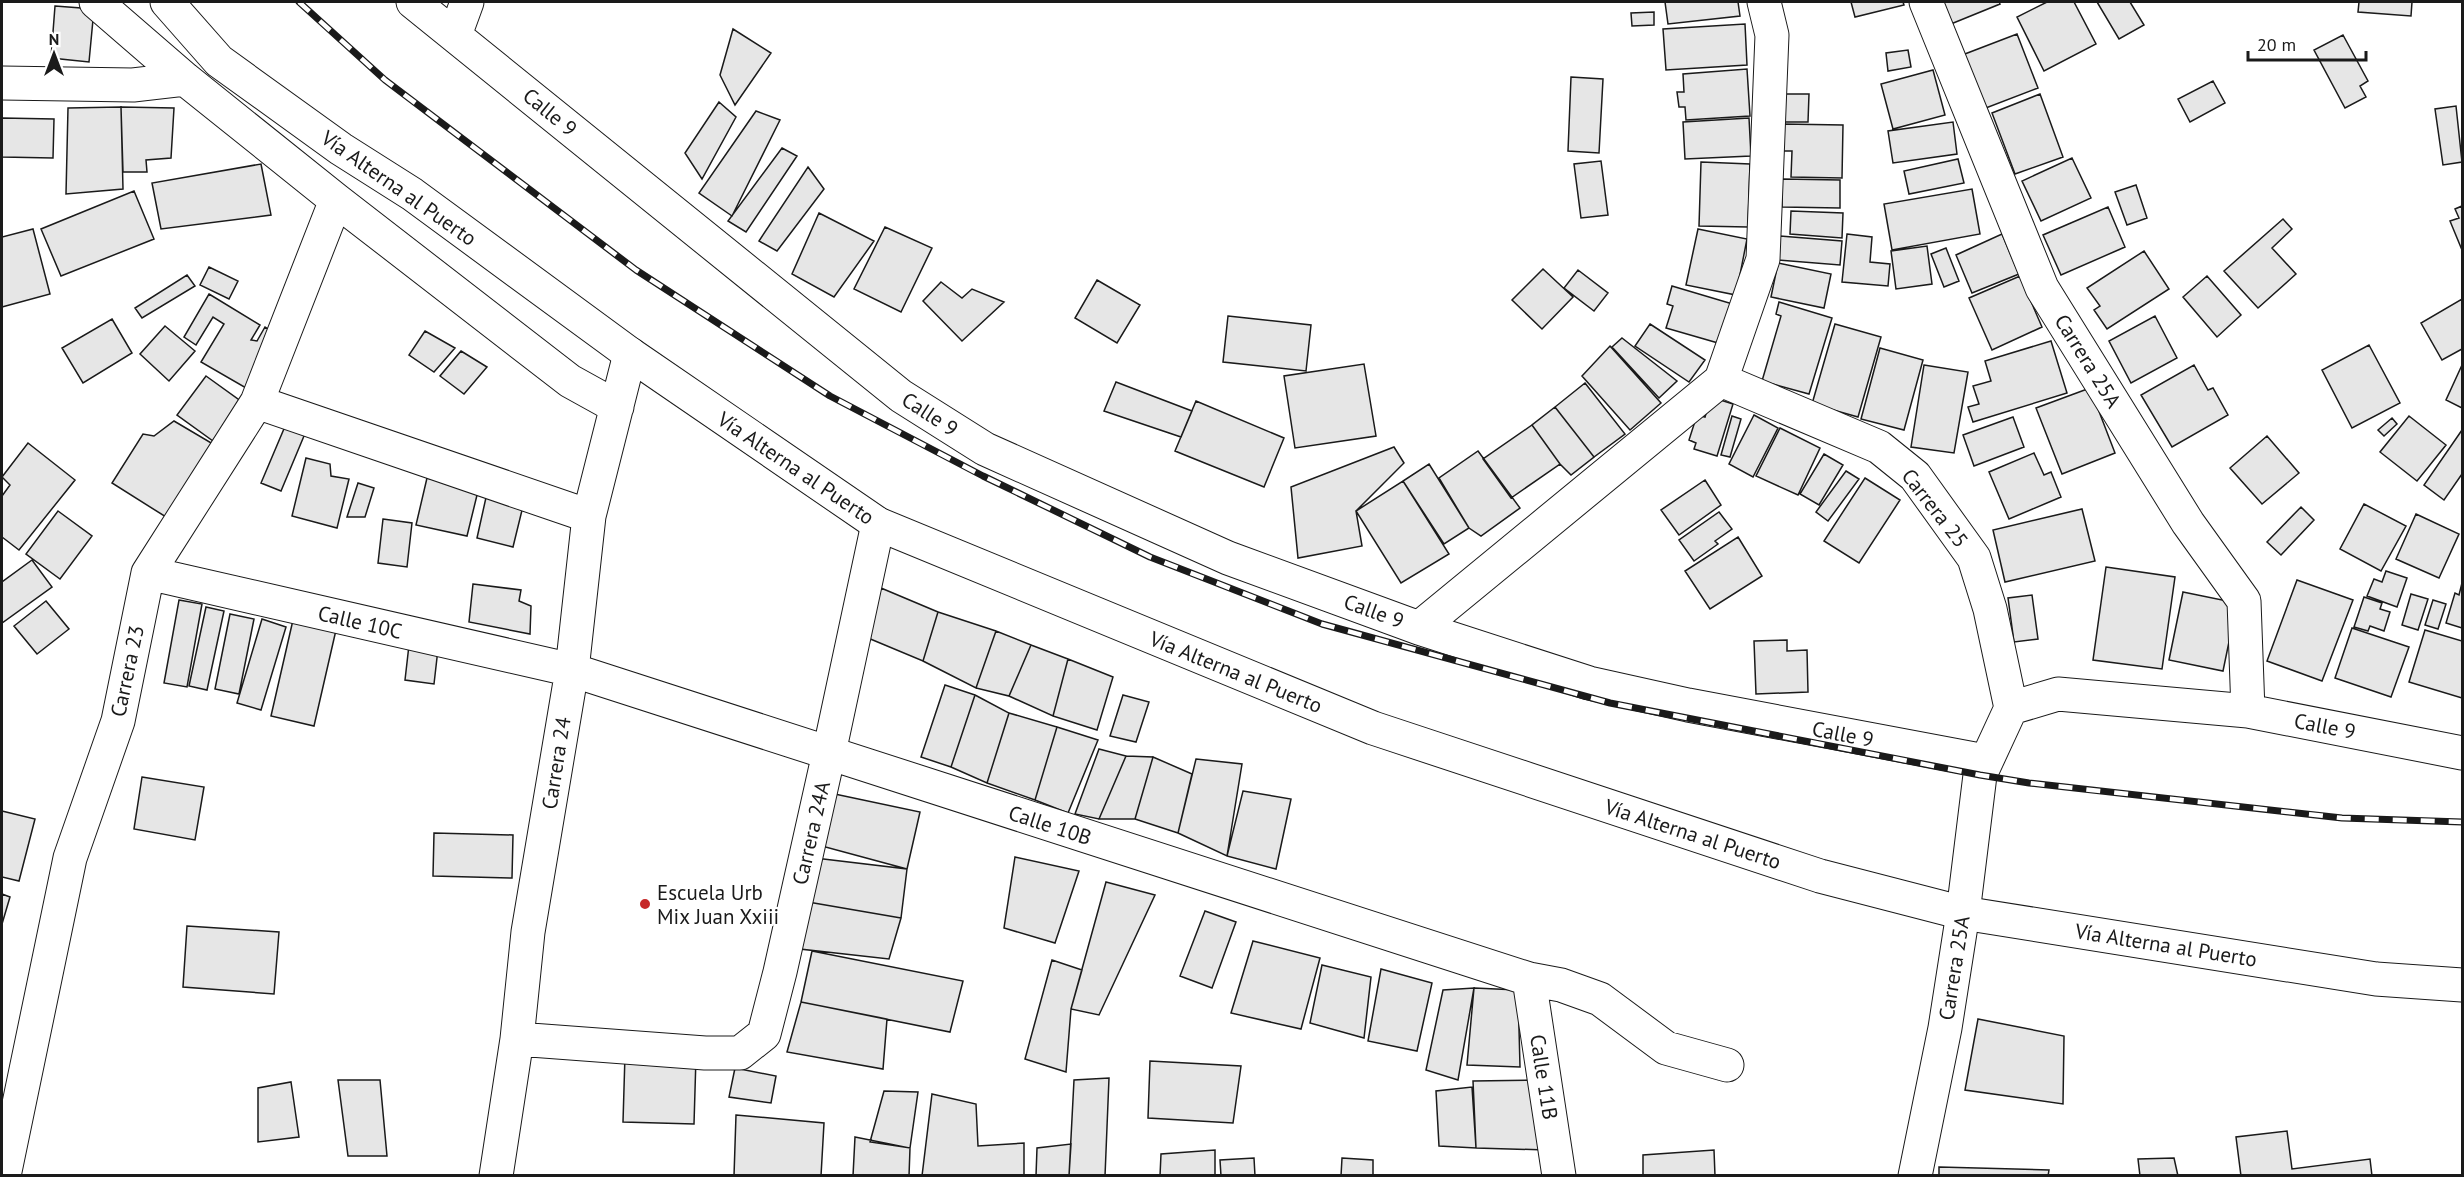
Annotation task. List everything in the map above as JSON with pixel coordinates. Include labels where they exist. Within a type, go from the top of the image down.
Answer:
[{"type":"street","points":[[96,2],[185,79],[336,200],[570,381],[617,407]]},
{"type":"street","name":"Vía Alterna al Puerto","points":[[166,2],[219,61],[341,149],[412,195],[630,354],[878,524],[1374,728],[1820,876],[1963,912],[2376,979],[2463,985]]},
{"type":"street","name":"Calle 9","points":[[413,2],[901,396],[986,449],[1228,558],[1419,628],[1589,682],[1688,705],[1985,760]]},
{"type":"street","points":[[454,35],[467,2]]},
{"type":"street","points":[[1419,628],[1721,380],[1763,259],[1772,35],[1764,2]]},
{"type":"street","name":"Carrera 25A","points":[[1926,2],[2042,288],[2188,523],[2244,601],[2248,711]]},
{"type":"street","points":[[2,83],[133,85],[185,79]]},
{"type":"street","name":"Carrera 23","points":[[4,1176],[70,858],[118,721],[148,573],[257,402],[336,200]]},
{"type":"street","name":"Carrera 24","points":[[496,1176],[517,1039],[528,932],[572,670],[589,516],[630,354]]},
{"type":"street","name":"Carrera 25","points":[[1721,380],[1879,447],[1916,476],[1974,558],[1990,609],[2011,708]]},
{"type":"street","points":[[257,402],[589,516]]},
{"type":"street","name":"Carrera 24A","points":[[517,1039],[705,1053],[740,1053],[764,1034],[829,753],[878,524]]},
{"type":"street","name":"Calle 10C","points":[[148,573],[572,670]]},
{"type":"street","name":"Calle 10B","points":[[572,670],[1529,979],[1561,985],[1600,999],[1666,1048],[1727,1065]]},
{"type":"street","name":"Calle 9","points":[[2011,708],[2058,694],[2248,711],[2463,753]]},
{"type":"street","points":[[1985,760],[2011,708]]},
{"type":"street","name":"Carrera 25A","points":[[1915,1176],[1945,1028],[1963,912],[1980,775],[1985,760]]},
{"type":"street","name":"Calle 11B","points":[[1529,979],[1558,1176]]},
{"type":"building","points":[[1665,2],[1738,2],[1740,16],[1668,24]]},
{"type":"building","points":[[1851,2],[1903,2],[1904,5],[1855,17]]},
{"type":"building","points":[[1936,2],[1999,2],[2000,4],[1946,26]]},
{"type":"building","points":[[2047,2],[2074,2],[2096,44],[2044,71],[2017,17]]},
{"type":"building","points":[[2097,2],[2130,2],[2144,25],[2119,39]]},
{"type":"building","points":[[2359,2],[2412,2],[2411,16],[2358,12]]},
{"type":"building","points":[[55,6],[94,9],[89,62],[51,58]]},
{"type":"building","points":[[1654,12],[1654,25],[1632,26],[1631,13]]},
{"type":"building","points":[[1745,24],[1747,65],[1666,70],[1663,29]]},
{"type":"building","points":[[733,29],[771,53],[735,105],[720,75]]},
{"type":"building","points":[[2017,34],[2038,88],[1978,111],[1957,57]]},
{"type":"building","points":[[2343,35],[2368,81],[2360,86],[2366,97],[2345,108],[2314,50]]},
{"type":"building","points":[[1908,50],[1911,67],[1888,71],[1886,53]]},
{"type":"building","points":[[1747,69],[1750,116],[1686,120],[1685,107],[1679,107],[1677,92],[1684,92],[1683,74]]},
{"type":"building","points":[[1933,70],[1945,115],[1893,129],[1881,84]]},
{"type":"building","points":[[1571,77],[1603,79],[1599,153],[1568,151]]},
{"type":"building","points":[[2213,81],[2225,103],[2190,122],[2178,99]]},
{"type":"building","points":[[1780,94],[1809,94],[1808,122],[1779,122]]},
{"type":"building","points":[[2040,94],[2063,157],[2015,174],[1992,113]]},
{"type":"building","points":[[719,102],[736,117],[702,179],[685,153]]},
{"type":"building","points":[[2456,106],[2462,162],[2443,165],[2435,109]]},
{"type":"building","points":[[121,107],[174,108],[171,158],[146,160],[147,172],[123,172]]},
{"type":"building","points":[[121,107],[123,189],[66,194],[68,108]]},
{"type":"building","points":[[756,111],[780,120],[732,216],[699,193]]},
{"type":"building","points":[[2,118],[54,119],[53,158],[2,157]]},
{"type":"building","points":[[1749,118],[1751,156],[1685,159],[1683,122]]},
{"type":"building","points":[[1953,122],[1957,154],[1893,163],[1888,131]]},
{"type":"building","points":[[1782,124],[1843,125],[1842,178],[1791,177],[1792,151],[1782,151]]},
{"type":"building","points":[[782,148],[797,156],[746,232],[728,221]]},
{"type":"building","points":[[2072,158],[2091,198],[2041,221],[2022,181]]},
{"type":"building","points":[[1958,159],[1964,183],[1909,194],[1904,171]]},
{"type":"building","points":[[1601,161],[1608,215],[1581,218],[1574,164]]},
{"type":"building","points":[[1701,162],[1750,164],[1748,227],[1699,226]]},
{"type":"building","points":[[261,164],[271,215],[161,229],[152,183]]},
{"type":"building","points":[[808,167],[824,189],[777,251],[759,241]]},
{"type":"building","points":[[1782,179],[1840,180],[1840,208],[1782,207]]},
{"type":"building","points":[[2136,185],[2147,218],[2127,225],[2115,192]]},
{"type":"building","points":[[1972,189],[1980,234],[1892,250],[1884,204]]},
{"type":"building","points":[[134,191],[154,239],[61,276],[41,229]]},
{"type":"building","points":[[2462,206],[2462,250],[2450,221],[2459,218],[2455,209]]},
{"type":"building","points":[[2108,207],[2125,247],[2061,275],[2043,235]]},
{"type":"building","points":[[1791,211],[1843,213],[1842,238],[1790,234]]},
{"type":"building","points":[[819,213],[874,241],[834,297],[792,274]]},
{"type":"building","points":[[2283,219],[2292,229],[2272,248],[2296,274],[2258,308],[2224,271]]},
{"type":"building","points":[[885,227],[932,248],[901,312],[854,289]]},
{"type":"building","points":[[33,229],[50,294],[2,307],[2,237]]},
{"type":"building","points":[[1698,229],[1747,239],[1736,295],[1686,285]]},
{"type":"building","points":[[1847,234],[1872,237],[1870,262],[1890,264],[1888,286],[1842,282]]},
{"type":"building","points":[[2002,234],[2019,274],[1972,293],[1956,255]]},
{"type":"building","points":[[1780,236],[1842,241],[1840,265],[1778,260]]},
{"type":"building","points":[[1927,246],[1932,284],[1896,289],[1891,251]]},
{"type":"building","points":[[1946,248],[1959,281],[1944,287],[1931,254]]},
{"type":"building","points":[[2144,251],[2169,289],[2107,329],[2094,310],[2100,306],[2087,288]]},
{"type":"building","points":[[1778,263],[1831,274],[1824,308],[1771,297]]},
{"type":"building","points":[[209,267],[238,281],[229,299],[200,285]]},
{"type":"building","points":[[1543,269],[1573,297],[1542,329],[1512,300]]},
{"type":"building","points":[[1578,270],[1608,293],[1594,311],[1564,288]]},
{"type":"building","points":[[187,275],[195,286],[142,318],[135,308]]},
{"type":"building","points":[[2020,276],[2042,327],[1992,350],[1969,298]]},
{"type":"building","points":[[2207,276],[2241,315],[2217,337],[2183,297]]},
{"type":"building","points":[[1097,280],[1140,305],[1117,343],[1075,318]]},
{"type":"building","points":[[941,282],[962,298],[972,289],[1004,302],[962,341],[923,301]]},
{"type":"building","points":[[1672,286],[1736,305],[1725,345],[1666,328],[1673,306],[1667,304]]},
{"type":"building","points":[[209,294],[260,325],[251,340],[257,341],[265,327],[278,335],[246,388],[201,362],[224,324],[213,317],[196,345],[184,337]]},
{"type":"building","points":[[2462,299],[2462,349],[2442,360],[2421,323]]},
{"type":"building","points":[[1779,302],[1832,318],[1809,394],[1762,381],[1781,316],[1776,314]]},
{"type":"building","points":[[1228,316],[1311,325],[1306,371],[1223,362]]},
{"type":"building","points":[[2155,316],[2177,358],[2131,383],[2109,341]]},
{"type":"building","points":[[112,319],[132,353],[83,383],[62,348]]},
{"type":"building","points":[[1650,324],[1705,360],[1689,382],[1635,346]]},
{"type":"building","points":[[1835,324],[1881,337],[1858,417],[1812,404]]},
{"type":"building","points":[[165,326],[195,351],[169,381],[140,354]]},
{"type":"building","points":[[425,331],[455,348],[434,372],[409,355]]},
{"type":"building","points":[[1622,338],[1677,381],[1659,398],[1612,347]]},
{"type":"building","points":[[2051,341],[2067,393],[1973,422],[1968,407],[1979,404],[1973,386],[1991,381],[1985,361]]},
{"type":"building","points":[[2369,345],[2400,403],[2352,428],[2322,370]]},
{"type":"building","points":[[1610,346],[1661,403],[1630,430],[1582,376]]},
{"type":"building","points":[[1880,348],[1923,360],[1904,430],[1861,419]]},
{"type":"building","points":[[461,351],[487,367],[464,394],[440,376]]},
{"type":"building","points":[[1364,364],[1376,436],[1295,448],[1284,376]]},
{"type":"building","points":[[1924,365],[1968,372],[1954,453],[1911,447]]},
{"type":"building","points":[[2194,365],[2208,390],[2213,388],[2228,415],[2172,447],[2141,395]]},
{"type":"building","points":[[2462,365],[2462,408],[2446,400]]},
{"type":"building","points":[[206,376],[242,402],[213,441],[177,415]]},
{"type":"building","points":[[1116,382],[1192,411],[1181,437],[1104,411]]},
{"type":"building","points":[[1585,383],[1625,434],[1594,457],[1555,407]]},
{"type":"building","points":[[2090,388],[2115,453],[2062,474],[2036,408]]},
{"type":"building","points":[[1711,397],[1733,404],[1717,456],[1694,449],[1696,443],[1689,440],[1697,415],[1705,417]]},
{"type":"building","points":[[1196,401],[1284,438],[1264,487],[1175,451]]},
{"type":"building","points":[[1555,407],[1594,457],[1571,475],[1560,464],[1532,425]]},
{"type":"building","points":[[1754,415],[1778,428],[1753,477],[1729,464]]},
{"type":"building","points":[[1732,416],[1741,419],[1730,457],[1721,455]]},
{"type":"building","points":[[2409,416],[2446,445],[2417,481],[2380,452]]},
{"type":"building","points":[[289,417],[309,424],[281,491],[261,483]]},
{"type":"building","points":[[2013,417],[2024,447],[1974,466],[1963,435]]},
{"type":"building","points":[[2392,418],[2397,424],[2384,436],[2378,430]]},
{"type":"building","points":[[174,421],[213,444],[166,517],[112,483],[143,434],[154,436]]},
{"type":"building","points":[[1532,425],[1560,464],[1511,498],[1483,459]]},
{"type":"building","points":[[1780,428],[1820,448],[1798,495],[1756,476]]},
{"type":"building","points":[[2462,430],[2462,474],[2444,500],[2424,485]]},
{"type":"building","points":[[2267,436],[2299,473],[2262,504],[2230,468]]},
{"type":"building","points":[[28,443],[75,480],[19,550],[2,537],[2,496],[10,485],[2,477]]},
{"type":"building","points":[[1394,447],[1404,463],[1356,511],[1362,546],[1298,558],[1291,487]]},
{"type":"building","points":[[1478,451],[1520,508],[1481,536],[1469,528],[1439,478]]},
{"type":"building","points":[[2034,453],[2044,475],[2051,472],[2061,497],[2009,519],[1989,472]]},
{"type":"building","points":[[1824,454],[1843,465],[1819,505],[1800,494]]},
{"type":"building","points":[[306,458],[330,464],[331,476],[349,479],[337,528],[292,516]]},
{"type":"building","points":[[1429,464],[1469,528],[1444,544],[1403,481]]},
{"type":"building","points":[[1846,471],[1859,479],[1828,521],[1816,512]]},
{"type":"building","points":[[427,478],[478,491],[467,536],[416,525]]},
{"type":"building","points":[[1865,478],[1900,500],[1859,563],[1824,541]]},
{"type":"building","points":[[1705,480],[1721,505],[1679,535],[1661,510]]},
{"type":"building","points":[[1403,481],[1449,554],[1401,583],[1356,511]]},
{"type":"building","points":[[358,483],[374,488],[365,517],[347,517]]},
{"type":"building","points":[[487,493],[524,502],[513,547],[477,538]]},
{"type":"building","points":[[2364,504],[2406,526],[2381,571],[2340,549]]},
{"type":"building","points":[[2301,507],[2314,520],[2281,555],[2267,542]]},
{"type":"building","points":[[2082,509],[2095,561],[2005,582],[1993,530]]},
{"type":"building","points":[[58,511],[92,536],[60,579],[26,554]]},
{"type":"building","points":[[1719,512],[1732,529],[1715,541],[1718,544],[1694,561],[1679,540]]},
{"type":"building","points":[[2416,514],[2459,534],[2439,578],[2396,559]]},
{"type":"building","points":[[383,519],[412,523],[407,567],[378,563]]},
{"type":"building","points":[[1738,537],[1762,576],[1710,609],[1685,571]]},
{"type":"building","points":[[32,560],[52,587],[2,623],[2,582]]},
{"type":"building","points":[[2106,567],[2175,577],[2162,669],[2093,660]]},
{"type":"building","points":[[2386,571],[2407,578],[2397,607],[2367,596],[2374,579],[2382,582]]},
{"type":"building","points":[[2297,580],[2353,600],[2322,681],[2267,661]]},
{"type":"building","points":[[2462,583],[2462,628],[2446,623],[2455,593],[2459,595]]},
{"type":"building","points":[[473,584],[521,590],[519,601],[531,606],[530,634],[469,622]]},
{"type":"building","points":[[881,588],[938,612],[923,661],[868,638]]},
{"type":"building","points":[[2183,592],[2237,603],[2223,671],[2169,660]]},
{"type":"building","points":[[2411,594],[2428,599],[2418,630],[2402,625]]},
{"type":"building","points":[[2032,595],[2038,639],[2014,642],[2008,598]]},
{"type":"building","points":[[2364,597],[2382,603],[2380,609],[2390,612],[2384,631],[2370,626],[2368,631],[2354,627]]},
{"type":"building","points":[[179,600],[202,604],[187,687],[164,683]]},
{"type":"building","points":[[2433,600],[2446,604],[2438,629],[2425,625]]},
{"type":"building","points":[[46,601],[69,629],[37,654],[14,626]]},
{"type":"building","points":[[206,607],[224,611],[207,690],[189,686]]},
{"type":"building","points":[[938,612],[996,631],[976,688],[923,661]]},
{"type":"building","points":[[230,614],[254,619],[239,694],[215,689]]},
{"type":"building","points":[[262,619],[286,627],[261,710],[237,703]]},
{"type":"building","points":[[293,620],[336,630],[314,726],[271,716]]},
{"type":"building","points":[[2352,628],[2409,647],[2391,697],[2335,678]]},
{"type":"building","points":[[2425,630],[2462,641],[2462,698],[2409,682]]},
{"type":"building","points":[[996,631],[1031,645],[1009,696],[976,688]]},
{"type":"building","points":[[1787,640],[1787,651],[1807,650],[1808,692],[1756,694],[1754,641]]},
{"type":"building","points":[[409,645],[438,649],[434,684],[405,680]]},
{"type":"building","points":[[1031,645],[1068,659],[1053,716],[1009,696]]},
{"type":"building","points":[[1068,659],[1113,677],[1097,730],[1053,716]]},
{"type":"building","points":[[945,685],[975,695],[951,767],[921,757]]},
{"type":"building","points":[[975,695],[1009,713],[987,783],[951,767]]},
{"type":"building","points":[[1123,695],[1149,702],[1136,742],[1110,736]]},
{"type":"building","points":[[1009,713],[1057,727],[1035,800],[987,783]]},
{"type":"building","points":[[1057,727],[1098,740],[1068,813],[1035,800]]},
{"type":"building","points":[[1099,749],[1126,756],[1099,819],[1075,814]]},
{"type":"building","points":[[1126,756],[1153,757],[1135,819],[1099,819]]},
{"type":"building","points":[[1153,757],[1192,774],[1178,833],[1135,819]]},
{"type":"building","points":[[1196,759],[1242,764],[1227,856],[1178,833]]},
{"type":"building","points":[[142,777],[204,787],[195,840],[134,829]]},
{"type":"building","points":[[1243,791],[1291,799],[1276,869],[1227,856]]},
{"type":"building","points":[[830,793],[920,812],[907,869],[818,845]]},
{"type":"building","points":[[2,811],[35,819],[19,881],[2,877]]},
{"type":"building","points":[[434,833],[513,835],[512,878],[433,876]]},
{"type":"building","points":[[1015,857],[1079,871],[1055,943],[1004,928]]},
{"type":"building","points":[[815,858],[907,869],[901,918],[808,902]]},
{"type":"building","points":[[1106,882],[1155,895],[1099,1015],[1071,1009]]},
{"type":"building","points":[[2,894],[10,897],[2,924]]},
{"type":"building","points":[[808,902],[901,918],[889,959],[800,949]]},
{"type":"building","points":[[1205,911],[1236,922],[1212,988],[1180,976]]},
{"type":"building","points":[[187,926],[279,932],[274,994],[183,987]]},
{"type":"building","points":[[1253,941],[1320,958],[1301,1029],[1231,1013]]},
{"type":"building","points":[[812,951],[963,981],[950,1032],[801,1002]]},
{"type":"building","points":[[1052,960],[1082,970],[1071,1009],[1066,1072],[1025,1059]]},
{"type":"building","points":[[1322,965],[1371,977],[1364,1038],[1310,1023]]},
{"type":"building","points":[[1381,969],[1432,983],[1417,1051],[1368,1041]]},
{"type":"building","points":[[1474,988],[1518,990],[1520,1067],[1467,1065]]},
{"type":"building","points":[[1474,988],[1458,1080],[1426,1070],[1443,990]]},
{"type":"building","points":[[801,1002],[887,1019],[883,1069],[787,1052]]},
{"type":"building","points":[[1978,1019],[2064,1036],[2063,1104],[1965,1090]]},
{"type":"building","points":[[625,1055],[696,1057],[694,1124],[623,1122]]},
{"type":"building","points":[[1150,1061],[1241,1066],[1233,1123],[1148,1118]]},
{"type":"building","points":[[735,1068],[776,1076],[771,1103],[729,1097]]},
{"type":"building","points":[[1109,1078],[1105,1176],[1069,1176],[1074,1080]]},
{"type":"building","points":[[338,1080],[380,1080],[387,1156],[348,1156]]},
{"type":"building","points":[[1543,1080],[1546,1150],[1476,1148],[1473,1081]]},
{"type":"building","points":[[291,1082],[299,1137],[258,1142],[258,1088]]},
{"type":"building","points":[[1472,1087],[1476,1148],[1439,1146],[1436,1091]]},
{"type":"building","points":[[884,1091],[918,1092],[910,1148],[870,1142]]},
{"type":"building","points":[[932,1094],[976,1104],[978,1146],[1024,1143],[1024,1176],[922,1176]]},
{"type":"building","points":[[736,1115],[824,1123],[821,1176],[734,1176]]},
{"type":"building","points":[[2287,1131],[2292,1169],[2370,1159],[2372,1176],[2241,1176],[2236,1137]]},
{"type":"building","points":[[855,1137],[910,1148],[909,1176],[853,1176]]},
{"type":"building","points":[[1071,1144],[1069,1176],[1036,1176],[1037,1148]]},
{"type":"building","points":[[1215,1150],[1215,1176],[1160,1176],[1161,1154]]},
{"type":"building","points":[[1714,1150],[1715,1176],[1643,1176],[1643,1155]]},
{"type":"building","points":[[1254,1158],[1255,1176],[1221,1176],[1220,1160]]},
{"type":"building","points":[[1342,1158],[1373,1160],[1373,1176],[1341,1176]]},
{"type":"building","points":[[2174,1158],[2178,1176],[2140,1176],[2138,1159]]},
{"type":"building","points":[[1939,1167],[2049,1170],[2048,1176],[1939,1176]]},
{"type":"railway","points":[[299,2],[385,80],[636,270],[830,396],[983,476],[1150,557],[1322,624],[1610,703],[1980,775],[2029,783],[2342,818],[2462,822]]},
{"type":"place","name":"Escuela Urb Mix Juan Xxiii","points":[[645,904]]}]
